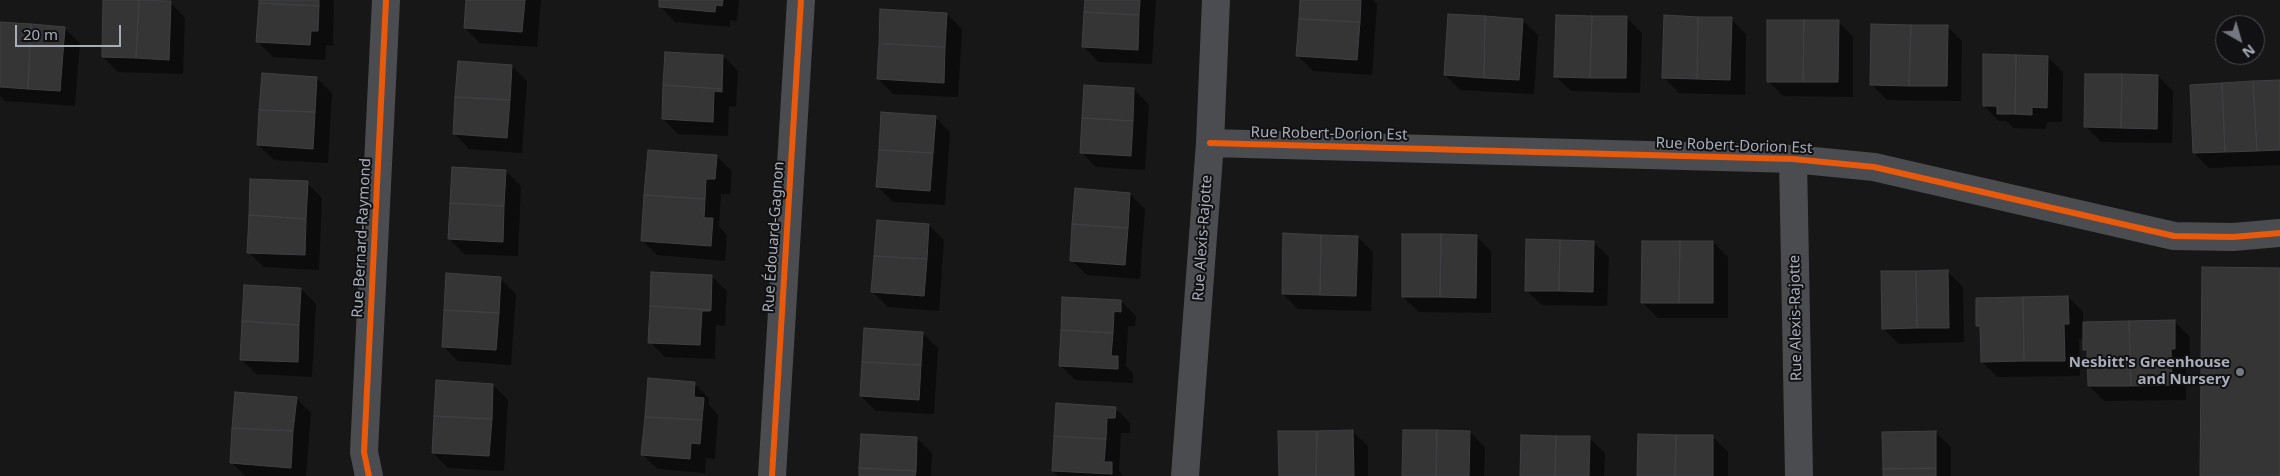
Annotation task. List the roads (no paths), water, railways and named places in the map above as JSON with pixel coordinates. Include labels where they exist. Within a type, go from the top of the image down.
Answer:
[{"type":"street","name":"Rue Bernard-Raymond","points":[[370,476],[364,452],[386,0]]},
{"type":"street","name":"Rue Édouard-Gagnon","points":[[772,476],[801,0]]},
{"type":"street","name":"Rue Alexis-Rajotte","points":[[1185,476],[1210,143],[1216,0]]},
{"type":"street","name":"Rue Robert-Dorion Est","points":[[1210,143],[1793,159],[1874,167],[2174,236],[2233,237],[2280,233]]},
{"type":"street","name":"Rue Alexis-Rajotte","points":[[1793,159],[1799,476]]},
{"type":"place","name":"Nesbitt's Greenhouse and Nursery","points":[[2240,372]]}]
